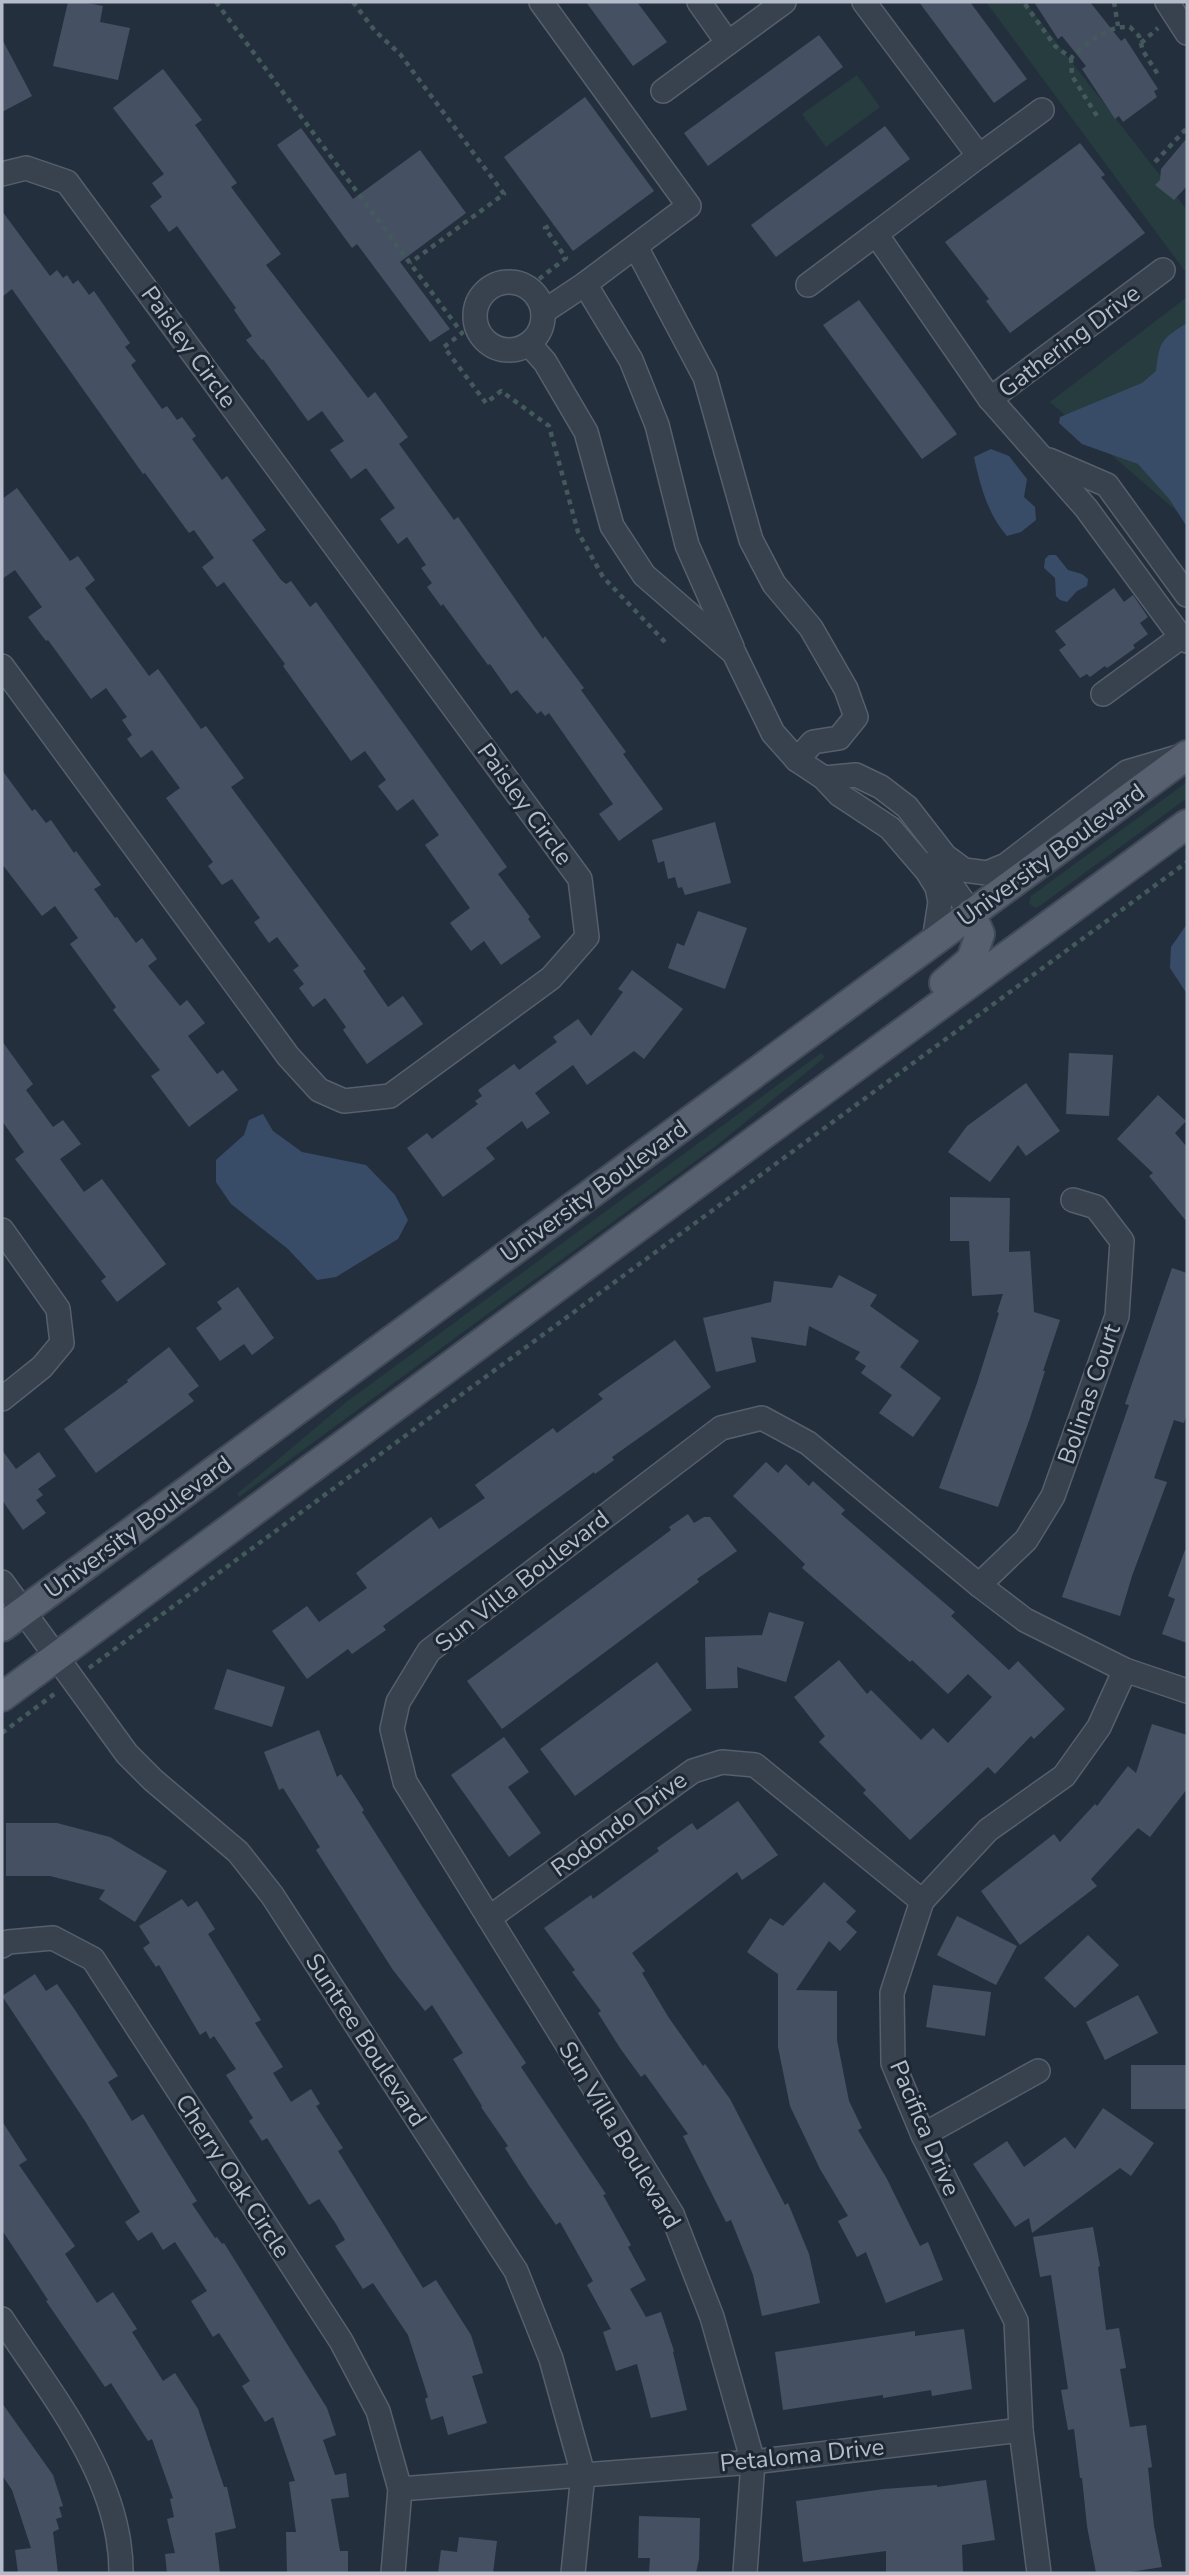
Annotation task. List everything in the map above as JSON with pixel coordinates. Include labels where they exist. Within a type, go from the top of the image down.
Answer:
[{"type":"main road","name":"University Boulevard","points":[[13,1619],[1187,754]]},
{"type":"main road","points":[[2,1697],[1187,824]]},
{"type":"main road","points":[[768,1131],[971,960],[980,934],[971,914]]},
{"type":"street","points":[[541,2],[689,206],[586,284],[543,312]]},
{"type":"street","points":[[699,2],[728,43]]},
{"type":"street","points":[[663,91],[784,2]]},
{"type":"street","points":[[864,2],[979,156]]},
{"type":"street","points":[[1167,2],[1187,33]]},
{"type":"street","points":[[808,285],[1042,110]]},
{"type":"street","name":"Paisley Circle","points":[[2,174],[26,168],[67,182],[580,879],[587,937],[551,978],[390,1096],[344,1101],[331,1096],[319,1090],[288,1056],[2,666]]},
{"type":"street","name":"Gathering Drive","points":[[876,234],[990,399],[1163,270]]},
{"type":"street","points":[[636,247],[705,377],[751,540],[774,584],[811,628],[846,689],[856,718],[839,738],[813,742],[797,760]]},
{"type":"street","points":[[503,282],[514,282],[534,292],[543,312],[542,324],[529,344],[508,350],[487,343],[475,324],[474,313],[483,292],[492,285],[503,282]]},
{"type":"street","points":[[586,284],[631,360],[657,425],[687,545],[734,653],[773,733],[797,760],[824,778],[840,795],[890,828],[927,871],[937,887],[940,902],[934,941]]},
{"type":"street","points":[[529,344],[545,362],[586,432],[612,526],[643,575],[734,653]]},
{"type":"street","points":[[990,399],[1086,508],[1184,639],[1103,694]]},
{"type":"street","points":[[1043,457],[1107,485],[1187,595]]},
{"type":"street","points":[[824,778],[856,775],[881,788],[907,807],[945,856],[964,870],[987,873],[1006,865],[1127,772],[1187,754]]},
{"type":"street","points":[[824,778],[870,793],[894,813],[921,842],[971,914]]},
{"type":"street","name":"Bolinas Court","points":[[979,1585],[1026,1540],[1053,1496],[1116,1315],[1122,1241],[1096,1207],[1073,1200]]},
{"type":"street","points":[[2,1230],[58,1309],[62,1343],[42,1367],[2,1399]]},
{"type":"street","name":"Sun Villa Boulevard","points":[[745,2573],[753,2462],[712,2317],[672,2214],[405,1782],[392,1729],[398,1702],[429,1651],[721,1428],[762,1418],[808,1443],[1025,1620],[1125,1670],[1187,1691]]},
{"type":"street","name":"Suntree Boulevard","points":[[2,1582],[13,1619],[57,1656],[75,1685],[127,1754],[153,1780],[238,1852],[272,1895],[516,2271],[551,2359],[583,2474],[573,2573]]},
{"type":"street","name":"Pacifica Drive","points":[[1039,2573],[1021,2430],[1016,2321],[923,2135],[893,2063],[892,1993],[922,1901],[988,1830],[1064,1776],[1099,1727],[1125,1670]]},
{"type":"street","name":"Rodondo Drive","points":[[489,1918],[693,1771],[722,1762],[755,1765],[922,1901]]},
{"type":"street","name":"Cherry Oak Circle","points":[[2,1946],[8,1942],[53,1938],[93,1959],[341,2341],[378,2411],[400,2489],[393,2573]]},
{"type":"street","points":[[923,2135],[1038,2071]]},
{"type":"street","points":[[2,2319],[88,2450],[111,2507],[121,2573]]},
{"type":"street","name":"Petaloma Drive","points":[[583,2474],[753,2462],[1021,2430]]},
{"type":"street","points":[[400,2489],[583,2474]]},
{"type":"path","points":[[216,2],[463,332],[444,347],[486,403],[501,391],[549,426],[579,533],[603,577],[667,644]]},
{"type":"path","points":[[353,2],[375,32],[396,48],[504,194],[410,262]]},
{"type":"path","points":[[1114,2],[1118,26]]},
{"type":"path","points":[[1025,5],[1055,46],[1071,58],[1072,76],[1097,116]]},
{"type":"path","points":[[1071,58],[1107,31],[1118,26],[1130,27],[1139,36],[1143,51],[1159,75]]},
{"type":"path","points":[[1155,162],[1187,128]]},
{"type":"path","points":[[539,278],[566,258],[545,228],[554,224]]},
{"type":"path","points":[[103,1658],[1187,862]]},
{"type":"path","points":[[2,1733],[46,1700]]},
{"type":"green space","points":[[986,2],[1025,2],[1187,210],[1187,274]]},
{"type":"green space","points":[[857,75],[880,107],[826,147],[802,114]]},
{"type":"green space","points":[[1187,297],[1187,520],[1050,402]]},
{"type":"green space","points":[[1187,782],[1187,798],[1041,905],[1035,908],[1029,903],[1031,896]]},
{"type":"green space","points":[[821,1053],[825,1057],[716,1146],[239,1497],[237,1494],[345,1403]]},
{"type":"water","points":[[1187,323],[1187,527],[1170,500],[1138,464],[1082,444],[1059,423],[1060,417],[1142,383],[1156,371],[1160,347],[1166,338]]},
{"type":"water","points":[[991,449],[1009,456],[1027,479],[1024,497],[1035,507],[1036,520],[1021,532],[1007,536],[990,509],[974,457]]},
{"type":"water","points":[[1049,555],[1056,555],[1068,570],[1088,579],[1087,586],[1077,591],[1067,602],[1056,596],[1055,578],[1044,568],[1045,559]]},
{"type":"water","points":[[1187,924],[1187,994],[1170,968],[1171,947]]},
{"type":"water","points":[[263,1114],[273,1131],[302,1152],[366,1165],[395,1195],[408,1220],[398,1239],[336,1277],[317,1280],[288,1249],[231,1204],[216,1182],[216,1160],[244,1135],[249,1120]]},
{"type":"building","points":[[68,2],[103,6],[100,22],[130,28],[118,80],[53,66]]},
{"type":"building","points":[[586,2],[637,2],[667,42],[633,66]]},
{"type":"building","points":[[919,2],[970,2],[1027,79],[994,103]]},
{"type":"building","points":[[1034,2],[1090,2],[1121,41],[1125,38],[1158,89],[1154,91],[1157,97],[1123,122],[1119,116],[1115,119],[1082,69],[1086,66],[1062,36],[1058,39]]},
{"type":"building","points":[[819,35],[843,67],[708,166],[684,133]]},
{"type":"building","points":[[2,39],[32,96],[2,112]]},
{"type":"building","points":[[163,69],[202,120],[195,125],[237,183],[231,187],[281,254],[266,265],[368,398],[375,392],[408,437],[399,444],[454,520],[458,517],[543,639],[545,636],[584,688],[581,690],[663,809],[619,841],[599,814],[613,804],[549,713],[545,716],[541,711],[537,714],[517,690],[511,694],[443,604],[441,606],[427,587],[432,583],[421,568],[426,565],[407,537],[398,544],[380,519],[395,508],[366,468],[351,479],[330,450],[344,441],[322,411],[308,421],[246,340],[252,336],[234,310],[236,308],[177,226],[169,232],[150,206],[162,197],[152,183],[164,174],[113,108]]},
{"type":"building","points":[[585,97],[654,191],[573,251],[504,157]]},
{"type":"building","points":[[885,126],[910,159],[776,257],[751,225]]},
{"type":"building","points":[[301,128],[353,199],[420,150],[466,213],[400,262],[450,329],[430,342],[357,244],[352,248],[277,145]]},
{"type":"building","points":[[1187,138],[1187,186],[1174,200],[1155,185],[1160,180],[1161,169]]},
{"type":"building","points":[[1080,143],[1105,175],[1101,177],[1145,233],[1010,333],[986,301],[989,299],[945,242]]},
{"type":"building","points":[[2,211],[50,276],[57,270],[63,278],[67,275],[73,284],[78,280],[89,295],[94,291],[130,343],[125,347],[136,361],[131,365],[162,409],[167,406],[177,420],[182,417],[196,436],[192,439],[222,480],[227,476],[266,530],[252,540],[281,580],[286,584],[291,581],[310,607],[316,602],[507,867],[498,874],[530,917],[528,919],[541,937],[501,965],[484,941],[471,951],[450,923],[470,908],[425,845],[439,835],[413,799],[397,811],[378,786],[386,780],[365,751],[351,761],[283,666],[285,664],[224,582],[217,587],[202,567],[214,558],[194,530],[189,533],[145,473],[143,474],[12,289],[2,297]]},
{"type":"building","points":[[859,300],[957,434],[922,459],[823,325]]},
{"type":"building","points":[[17,488],[70,561],[78,556],[95,580],[85,588],[149,676],[158,669],[201,729],[206,726],[244,778],[231,787],[366,969],[363,971],[388,1007],[403,996],[423,1024],[367,1064],[343,1030],[346,1027],[325,998],[313,1007],[299,988],[304,984],[293,970],[299,966],[277,937],[269,943],[254,922],[260,918],[232,879],[222,885],[208,866],[213,862],[166,798],[180,788],[152,750],[141,758],[127,739],[132,735],[122,720],[127,717],[106,688],[91,699],[28,617],[42,607],[15,570],[2,579],[2,499]]},
{"type":"building","points":[[1114,588],[1124,602],[1133,595],[1148,617],[1140,623],[1148,634],[1133,645],[1135,648],[1107,668],[1105,666],[1090,677],[1087,674],[1080,678],[1059,650],[1066,645],[1055,631]]},
{"type":"building","points":[[2,770],[32,811],[35,809],[46,823],[51,820],[74,853],[76,851],[101,885],[94,889],[115,918],[117,917],[136,943],[142,938],[157,959],[148,966],[180,1006],[187,1000],[205,1023],[188,1036],[217,1074],[223,1070],[238,1090],[189,1127],[151,1076],[160,1070],[113,1010],[116,1007],[70,944],[78,938],[55,906],[42,916],[2,864]]},
{"type":"building","points":[[715,822],[731,883],[685,895],[682,887],[678,888],[675,877],[668,879],[664,861],[658,863],[652,840]]},
{"type":"building","points":[[698,911],[747,928],[725,989],[668,968],[677,943],[684,946]]},
{"type":"building","points":[[632,970],[683,1009],[644,1059],[634,1051],[587,1085],[573,1065],[535,1093],[550,1113],[527,1129],[522,1121],[486,1148],[495,1159],[443,1197],[407,1148],[427,1133],[432,1139],[478,1104],[475,1101],[482,1096],[478,1090],[514,1064],[519,1070],[557,1042],[553,1037],[578,1019],[591,1036],[623,992],[618,989]]},
{"type":"building","points":[[2,1041],[33,1084],[26,1090],[53,1127],[63,1120],[81,1144],[60,1159],[84,1192],[102,1179],[166,1264],[117,1302],[101,1281],[106,1277],[15,1159],[24,1152],[2,1121]]},
{"type":"building","points":[[1069,1053],[1113,1055],[1109,1116],[1066,1114]]},
{"type":"building","points":[[1026,1083],[1060,1131],[1026,1156],[1018,1145],[990,1182],[948,1152],[967,1126]]},
{"type":"building","points":[[1158,1095],[1186,1121],[1175,1133],[1187,1147],[1187,1222],[1149,1176],[1153,1173],[1117,1139]]},
{"type":"building","points":[[950,1197],[1010,1198],[1009,1252],[1030,1251],[1034,1312],[1060,1320],[1030,1418],[998,1507],[939,1488],[977,1383],[1003,1294],[972,1296],[969,1241],[950,1241]]},
{"type":"building","points":[[1172,1268],[1187,1273],[1187,1413],[1184,1423],[1174,1420],[1154,1478],[1167,1482],[1120,1616],[1062,1597],[1129,1405],[1125,1404]]},
{"type":"building","points":[[839,1275],[877,1295],[870,1306],[919,1341],[900,1367],[941,1398],[913,1437],[879,1413],[892,1395],[861,1373],[866,1366],[855,1359],[860,1352],[809,1326],[806,1346],[751,1337],[756,1362],[716,1372],[703,1318],[771,1302],[774,1281],[832,1288]]},
{"type":"building","points":[[238,1287],[274,1338],[252,1355],[244,1344],[220,1361],[196,1328],[222,1309],[217,1302]]},
{"type":"building","points":[[675,1340],[711,1387],[383,1626],[386,1630],[352,1654],[348,1649],[307,1679],[272,1631],[307,1606],[319,1622],[367,1588],[356,1573],[431,1517],[439,1529],[485,1498],[475,1485],[553,1428],[557,1433],[603,1399],[598,1394]]},
{"type":"building","points":[[169,1347],[199,1386],[188,1394],[194,1401],[96,1473],[64,1429],[128,1382],[127,1380]]},
{"type":"building","points":[[2,1450],[16,1469],[39,1452],[56,1476],[38,1489],[43,1495],[36,1500],[46,1513],[23,1530],[2,1500]]},
{"type":"building","points":[[766,1462],[778,1473],[786,1464],[809,1486],[813,1481],[845,1510],[841,1514],[955,1612],[951,1616],[1009,1670],[1018,1661],[1065,1709],[1034,1739],[1031,1736],[995,1774],[988,1767],[910,1840],[863,1793],[866,1790],[819,1742],[825,1736],[794,1697],[839,1660],[867,1694],[871,1690],[921,1740],[933,1728],[948,1743],[992,1697],[968,1674],[948,1694],[912,1660],[910,1662],[802,1568],[805,1564],[733,1496]]},
{"type":"building","points":[[688,1514],[694,1523],[704,1517],[710,1517],[737,1551],[502,1729],[467,1681],[671,1530],[669,1527]]},
{"type":"building","points":[[1185,1550],[1187,1643],[1162,1634],[1175,1599],[1168,1596]]},
{"type":"building","points":[[769,1612],[804,1622],[786,1682],[737,1667],[738,1688],[706,1689],[705,1637],[762,1635]]},
{"type":"building","points":[[657,1662],[692,1710],[575,1796],[540,1749]]},
{"type":"building","points":[[227,1669],[285,1687],[272,1727],[214,1709]]},
{"type":"building","points":[[1152,1724],[1187,1735],[1187,1789],[1150,1837],[1138,1828],[1091,1879],[1097,1886],[1020,1945],[981,1891],[1054,1834],[1060,1842],[1095,1804],[1097,1806],[1128,1766],[1136,1773]]},
{"type":"building","points":[[319,1730],[337,1777],[341,1774],[420,1903],[526,2063],[521,2067],[606,2194],[603,2195],[631,2245],[628,2247],[646,2280],[630,2289],[646,2317],[661,2312],[674,2351],[687,2410],[651,2418],[637,2364],[616,2371],[603,2332],[611,2329],[587,2285],[593,2281],[560,2222],[556,2225],[528,2184],[505,2148],[508,2146],[453,2059],[463,2053],[432,2005],[425,2011],[393,1970],[316,1850],[320,1847],[283,1788],[279,1790],[264,1752]]},
{"type":"building","points":[[504,1737],[529,1772],[508,1787],[541,1833],[509,1857],[451,1775]]},
{"type":"building","points":[[738,1801],[778,1855],[742,1880],[737,1872],[632,1953],[645,1971],[642,1973],[669,2018],[730,2099],[785,2205],[788,2203],[809,2254],[820,2303],[762,2316],[753,2275],[731,2220],[726,2222],[683,2136],[688,2134],[645,2074],[641,2077],[620,2048],[598,2013],[601,2011],[544,1928],[591,1895],[593,1899],[659,1851],[657,1848],[692,1823],[697,1830]]},
{"type":"building","points":[[6,1823],[57,1823],[110,1837],[167,1871],[135,1922],[99,1899],[105,1890],[50,1876],[6,1876]]},
{"type":"building","points":[[824,1882],[856,1911],[846,1922],[857,1932],[840,1951],[829,1941],[796,1990],[837,1991],[837,2040],[849,2101],[862,2128],[858,2130],[887,2179],[920,2246],[928,2242],[943,2280],[886,2303],[866,2252],[857,2257],[838,2221],[848,2216],[820,2169],[790,2106],[778,2047],[778,1974],[747,1952],[770,1918],[783,1926]]},
{"type":"building","points":[[182,1899],[188,1907],[197,1901],[215,1929],[208,1934],[261,2020],[255,2023],[283,2067],[273,2073],[291,2102],[311,2089],[320,2104],[316,2106],[343,2148],[338,2151],[423,2288],[436,2280],[471,2335],[483,2373],[472,2376],[487,2423],[448,2435],[443,2416],[431,2420],[425,2399],[428,2397],[408,2335],[373,2283],[363,2289],[335,2246],[345,2240],[336,2224],[319,2199],[309,2205],[267,2138],[262,2141],[249,2121],[253,2118],[226,2075],[236,2069],[214,2036],[210,2039],[206,2031],[200,2035],[159,1965],[156,1967],[143,1948],[150,1943],[139,1926]]},
{"type":"building","points":[[957,1916],[1017,1946],[996,1985],[937,1955]]},
{"type":"building","points":[[1088,1935],[1119,1965],[1075,2008],[1044,1978]]},
{"type":"building","points":[[35,1974],[46,1991],[57,1984],[75,2010],[118,2076],[108,2082],[132,2121],[143,2114],[197,2201],[192,2204],[215,2238],[224,2243],[327,2408],[336,2435],[323,2440],[335,2475],[346,2473],[349,2497],[331,2499],[340,2551],[348,2551],[348,2573],[287,2573],[286,2532],[296,2532],[289,2482],[295,2481],[273,2417],[265,2422],[242,2386],[250,2381],[219,2333],[213,2337],[191,2301],[207,2291],[175,2242],[163,2250],[152,2232],[138,2241],[125,2222],[140,2212],[85,2121],[2,1996]]},
{"type":"building","points":[[933,1985],[991,1992],[985,2036],[926,2027]]},
{"type":"building","points":[[1138,1995],[1158,2033],[1105,2060],[1086,2022]]},
{"type":"building","points":[[1131,2065],[1187,2065],[1187,2109],[1131,2109]]},
{"type":"building","points":[[1103,2108],[1154,2143],[1131,2176],[1120,2168],[1032,2233],[1029,2218],[1015,2227],[973,2164],[1007,2141],[1024,2167],[1065,2137],[1075,2149]]},
{"type":"building","points":[[2,2121],[27,2160],[19,2165],[75,2246],[65,2254],[97,2303],[113,2292],[137,2329],[132,2332],[163,2381],[175,2373],[198,2409],[224,2487],[227,2487],[236,2528],[215,2533],[220,2573],[167,2573],[165,2554],[175,2553],[167,2519],[174,2517],[170,2499],[173,2498],[152,2439],[148,2441],[111,2383],[105,2387],[46,2301],[48,2300],[2,2230]]},
{"type":"building","points":[[1093,2227],[1106,2330],[1119,2328],[1126,2368],[1120,2369],[1130,2427],[1146,2425],[1152,2467],[1148,2468],[1154,2526],[1162,2567],[1124,2573],[1096,2573],[1074,2429],[1068,2430],[1061,2390],[1068,2389],[1051,2275],[1040,2277],[1033,2237]]},
{"type":"building","points":[[964,2329],[972,2389],[932,2396],[931,2390],[883,2398],[883,2395],[783,2410],[775,2352],[915,2331],[915,2336]]},
{"type":"building","points":[[2,2403],[53,2475],[63,2506],[59,2507],[62,2517],[56,2519],[59,2529],[53,2532],[58,2573],[18,2573],[15,2550],[31,2548],[12,2490],[2,2475]]},
{"type":"building","points":[[986,2480],[995,2540],[962,2545],[963,2573],[886,2573],[886,2551],[803,2562],[796,2501],[884,2489],[937,2487]]},
{"type":"building","points":[[639,2516],[700,2518],[696,2573],[649,2573],[650,2558],[638,2558]]},
{"type":"building","points":[[459,2537],[497,2541],[493,2573],[438,2573],[441,2550],[457,2552]]}]
